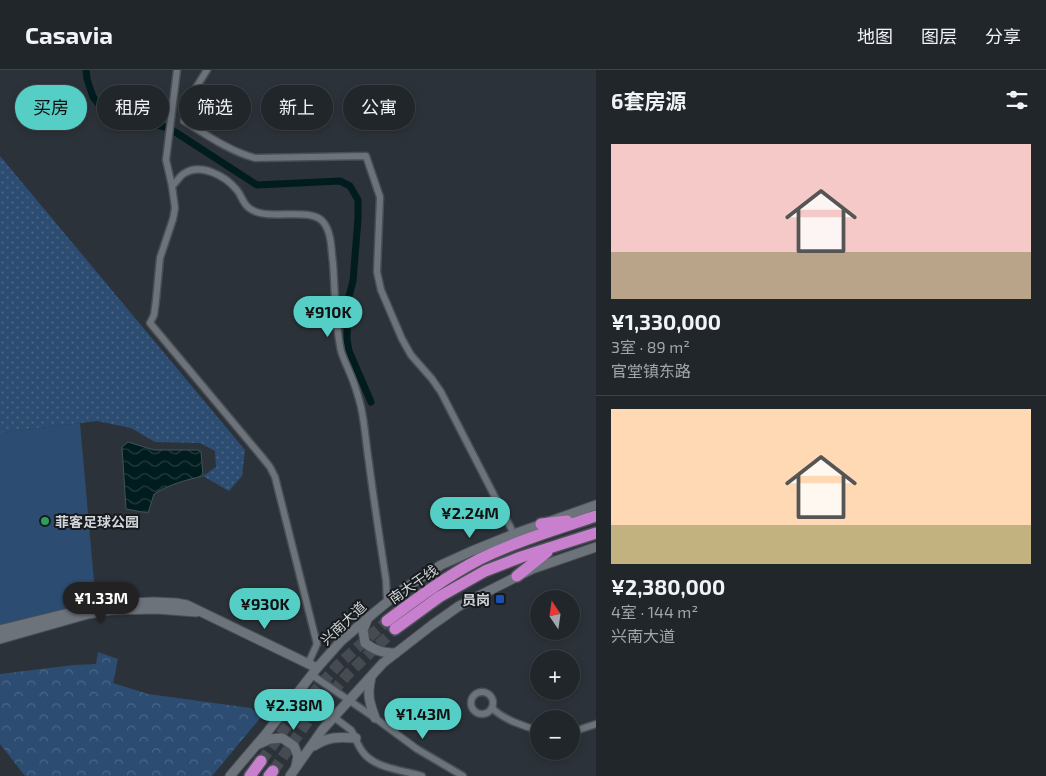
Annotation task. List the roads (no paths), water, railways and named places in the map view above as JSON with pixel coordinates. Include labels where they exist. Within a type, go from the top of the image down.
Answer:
[{"type":"highway","points":[[541,524],[592,518]]},
{"type":"highway","name":"南大干线","points":[[592,518],[515,544],[480,559],[441,583],[391,625],[485,571],[596,533]]},
{"type":"highway","points":[[517,576],[554,546]]},
{"type":"highway","points":[[250,776],[261,761]]},
{"type":"main road","name":"兴南大道","points":[[230,776],[299,691],[312,669],[402,590],[441,565],[514,534],[596,505]]},
{"type":"main road","points":[[292,772],[323,729],[371,676],[396,653],[432,625],[459,606],[517,576],[596,547]]},
{"type":"main road","points":[[0,630],[105,604],[176,603],[187,605],[312,669]]},
{"type":"main road","points":[[0,639],[88,614],[111,610],[157,609],[203,613]]},
{"type":"main road","points":[[368,618],[363,630],[365,643],[375,650],[385,653],[396,653]]},
{"type":"main road","points":[[371,676],[368,691],[369,702],[375,718]]},
{"type":"main road","points":[[256,745],[270,739],[282,738],[294,746],[298,756],[292,772]]},
{"type":"main road","points":[[308,750],[322,740],[329,738],[356,738]]},
{"type":"street","points":[[177,70],[166,160],[175,208],[160,258],[154,315],[150,323],[262,457],[275,477],[317,644],[312,669],[349,700],[417,749],[462,776]]},
{"type":"street","points":[[207,70],[192,94],[184,121],[233,150],[255,158],[366,156],[380,197],[377,272],[381,290],[402,339],[411,354],[441,392],[514,534]]},
{"type":"street","points":[[172,186],[187,172],[199,170],[212,173],[226,179],[237,190],[246,205],[257,213],[302,215],[321,220],[325,225],[331,241],[340,349],[361,407],[388,601]]},
{"type":"street","points":[[299,691],[351,730],[362,751],[368,757],[380,765],[422,776]]},
{"type":"street","points":[[492,708],[499,715],[530,728]]},
{"type":"street","points":[[580,729],[596,724]]},
{"type":"water","points":[[128,442],[154,450],[198,450],[201,452],[203,476],[172,485],[154,494],[148,513],[126,509],[122,447]]},
{"type":"waterway","points":[[86,70],[93,97],[105,112],[169,128],[257,185],[340,181],[350,186],[358,200],[358,219],[353,281],[348,300],[347,339],[349,351],[371,402]]},
{"type":"tunnel","points":[[261,761],[300,708],[339,664],[387,621]]},
{"type":"tunnel","points":[[273,771],[310,718],[348,674],[395,629]]},
{"type":"place","name":"菲客足球公园","points":[[45,521]]},
{"type":"place","name":"员岗","points":[[500,599]]}]
